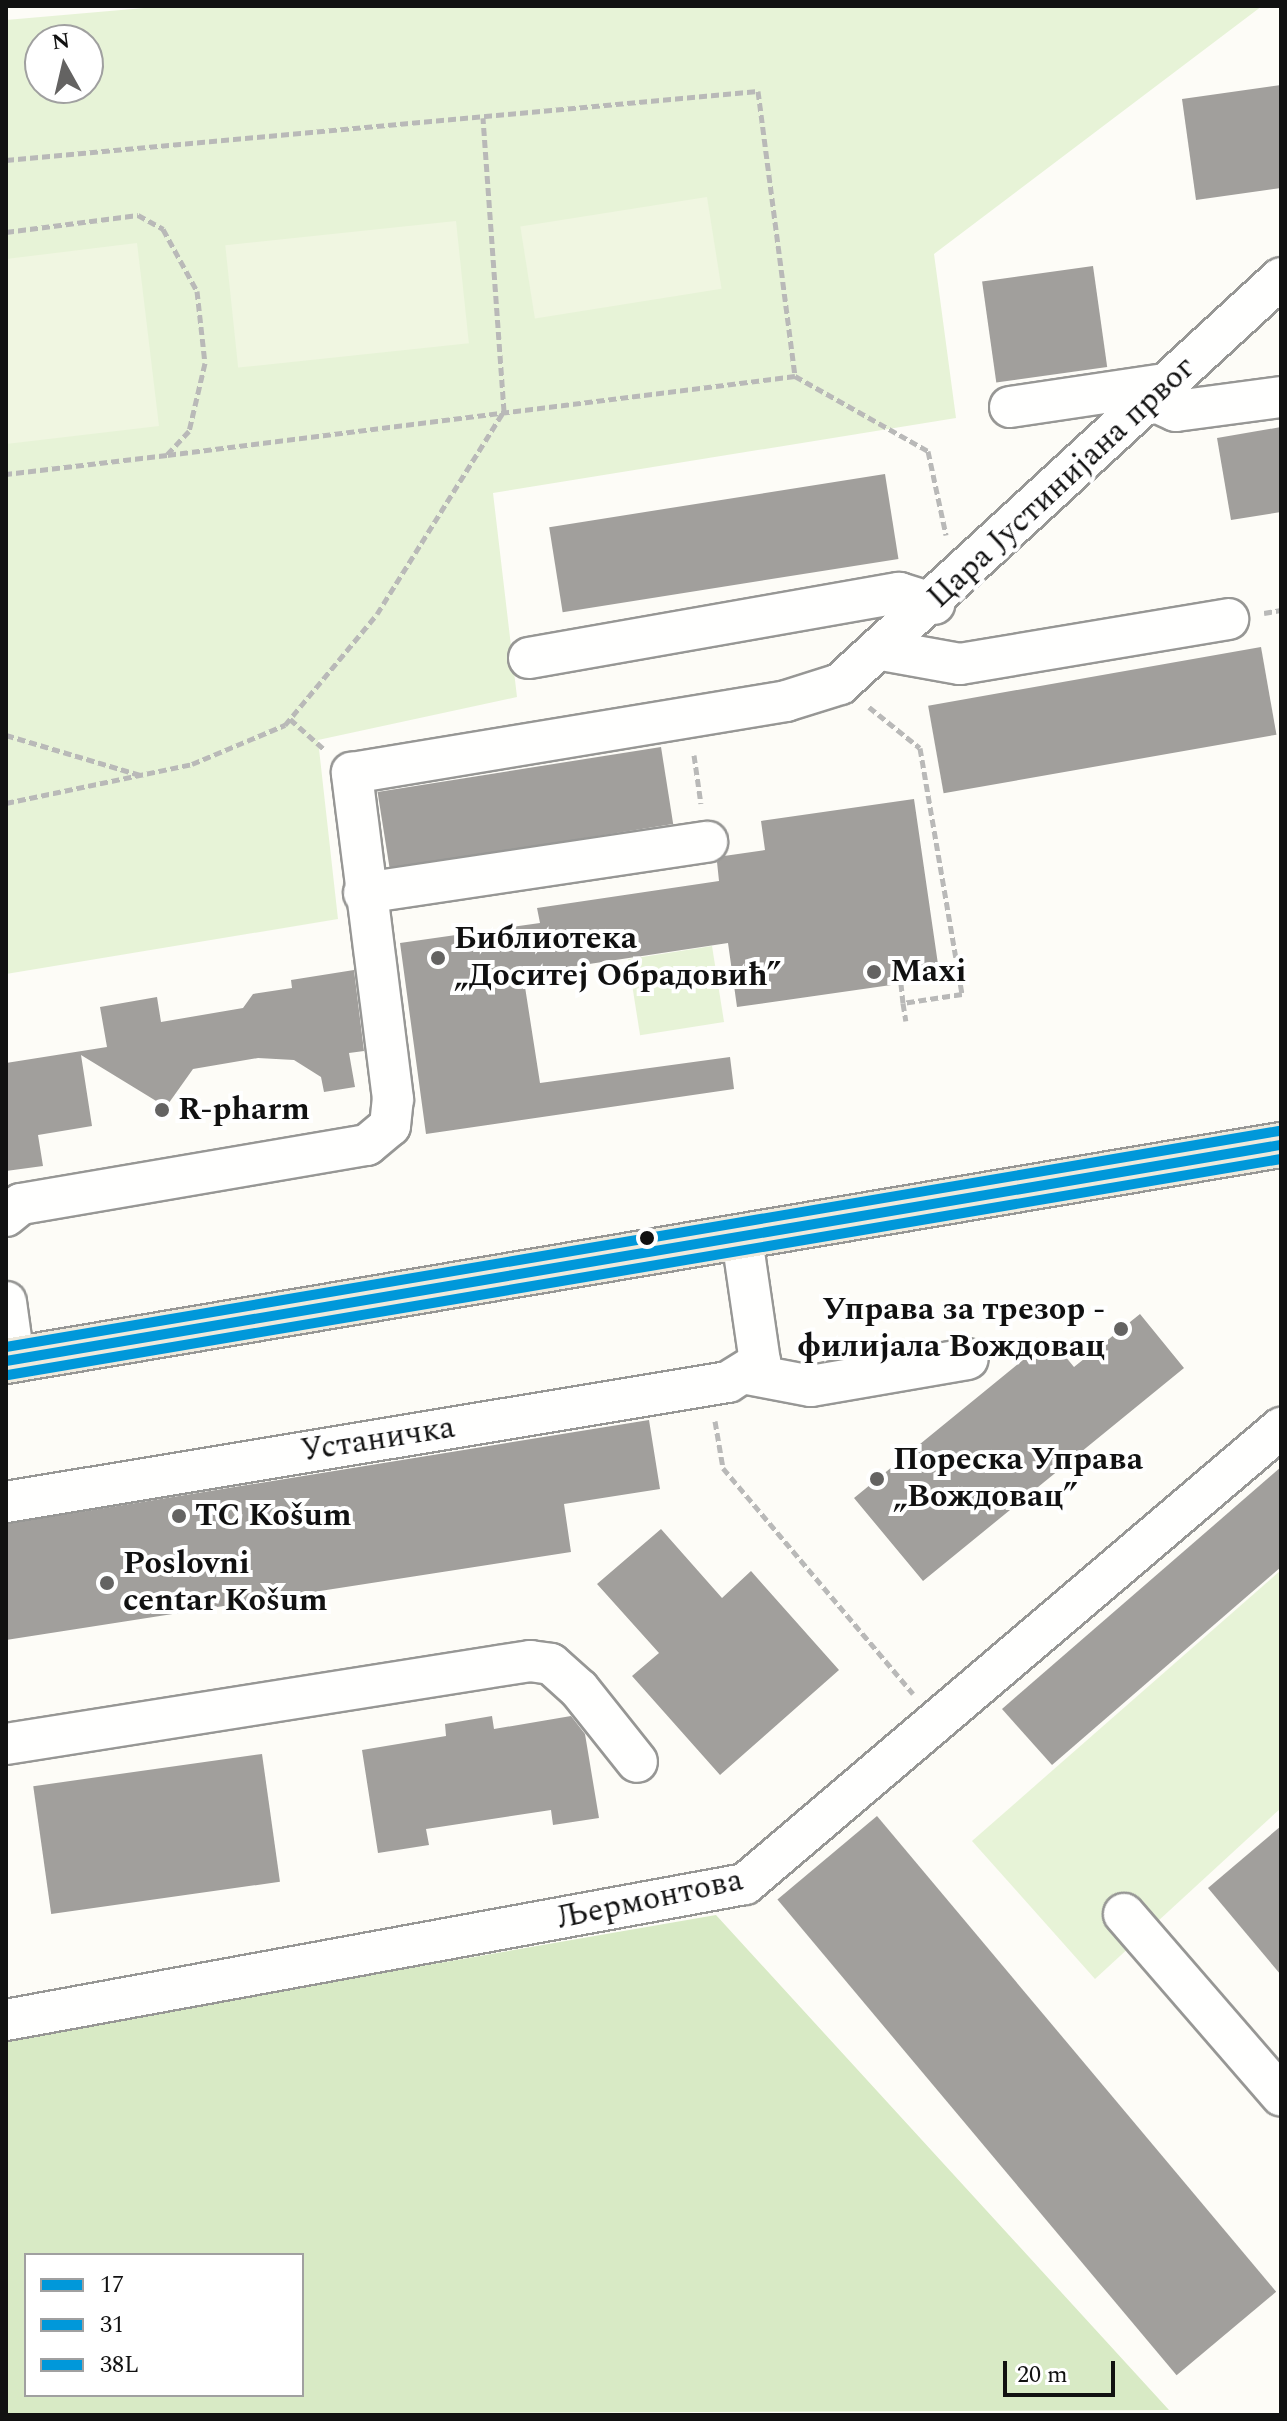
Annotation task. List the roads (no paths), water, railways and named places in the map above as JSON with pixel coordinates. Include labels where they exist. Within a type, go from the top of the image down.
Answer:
[{"type":"main road","points":[[10,1360],[742,1239],[1281,1145]]},
{"type":"street","name":"Цара Јустинијана првог","points":[[364,893],[352,773],[689,718],[840,684],[934,604],[1281,278]]},
{"type":"street","points":[[1010,407],[1162,391],[1176,411],[1281,397]]},
{"type":"street","points":[[529,658],[899,593],[934,604]]},
{"type":"street","points":[[882,650],[960,664],[1228,619]]},
{"type":"street","points":[[6,1216],[21,1204],[367,1145],[390,1126],[393,1099],[364,893],[707,842]]},
{"type":"street","points":[[742,1239],[760,1362],[748,1374]]},
{"type":"street","points":[[6,1302],[10,1360]]},
{"type":"street","name":"Устаничка","points":[[6,1502],[748,1374],[811,1386],[968,1359]]},
{"type":"street","name":"Љермонтова","points":[[6,2020],[745,1884],[1281,1428]]},
{"type":"street","points":[[6,1744],[530,1661],[551,1664],[637,1762]]},
{"type":"street","points":[[1124,1914],[1281,2095]]},
{"type":"place","name":"Библиотека „Доситеј Обрадовић”","points":[[438,958]]},
{"type":"place","name":"Maxi","points":[[874,972]]},
{"type":"place","name":"R-pharm","points":[[162,1110]]},
{"type":"place","name":"Управа за трезор - филијала Вождовац","points":[[1121,1329]]},
{"type":"place","name":"Пореска Управа „Вождовац”","points":[[877,1479]]},
{"type":"place","name":"TC Košum","points":[[179,1516]]},
{"type":"place","name":"Poslovni centar Košum","points":[[107,1583]]}]
